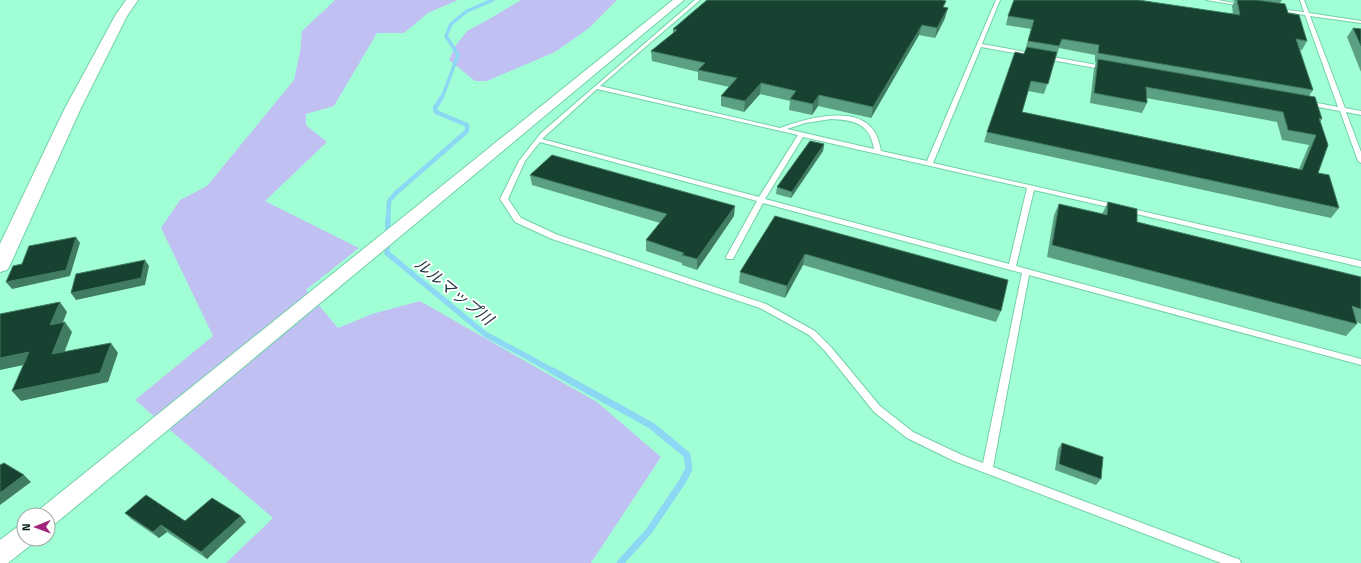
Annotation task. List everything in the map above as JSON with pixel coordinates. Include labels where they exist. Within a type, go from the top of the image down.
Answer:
[{"type":"street","points":[[0,265],[72,110],[121,16],[132,0]]},
{"type":"street","points":[[56,509],[680,0]]},
{"type":"street","points":[[0,555],[16,542]]},
{"type":"lane","points":[[698,0],[596,87],[538,140],[522,161],[504,199],[518,220],[555,238],[763,306],[812,333],[828,349],[877,409],[910,435],[958,458],[1235,563]]},
{"type":"lane","points":[[930,163],[998,0]]},
{"type":"lane","points":[[1208,0],[1246,6]]},
{"type":"lane","points":[[1302,0],[1361,161]]},
{"type":"lane","points":[[1269,9],[1361,22]]},
{"type":"lane","points":[[979,45],[1110,68]]},
{"type":"lane","points":[[596,87],[930,163],[1361,264]]},
{"type":"lane","points":[[1303,102],[1361,112]]},
{"type":"lane","points":[[782,129],[798,123],[820,118],[848,118],[868,127],[874,136],[878,151]]},
{"type":"lane","points":[[730,258],[761,200],[802,134]]},
{"type":"lane","points":[[538,140],[1361,362]]},
{"type":"lane","points":[[1012,268],[1031,187]]},
{"type":"lane","points":[[987,469],[1026,271]]},
{"type":"shaded area","points":[[335,0],[458,0],[428,13],[404,33],[377,33],[334,106],[306,114],[306,125],[327,142],[265,201],[359,248],[306,290],[338,328],[372,314],[420,301],[597,402],[661,457],[591,563],[226,563],[273,518],[135,400],[213,336],[161,228],[180,200],[207,186],[294,80],[300,52],[302,31]]},
{"type":"shaded area","points":[[521,0],[617,0],[588,29],[555,52],[487,81],[475,81],[449,60],[456,45],[467,31]]},
{"type":"building","points":[[707,0],[942,0],[946,1],[943,7],[948,8],[937,28],[922,25],[873,107],[819,95],[813,104],[790,99],[796,91],[761,83],[745,101],[721,96],[737,78],[698,70],[705,63],[651,51],[677,30],[673,29]]},
{"type":"building","points":[[1014,0],[1138,0],[1240,15],[1237,0],[1257,0],[1285,4],[1288,13],[1299,15],[1307,41],[1296,39],[1313,90],[1098,53],[1099,45],[1062,39],[1059,46],[1028,41],[1034,20],[1008,16]]},
{"type":"building","points":[[1353,28],[1361,29],[1361,46]]},
{"type":"building","points":[[1027,47],[1057,52],[1048,84],[1031,81],[1022,112],[1302,170],[1316,135],[1288,130],[1283,112],[1146,87],[1147,103],[1094,93],[1098,59],[1315,97],[1322,119],[1319,118],[1328,145],[1318,173],[1329,175],[1339,208],[987,132],[1015,52],[1024,54]]},
{"type":"building","points":[[810,141],[824,144],[792,192],[777,187]]},
{"type":"building","points":[[552,155],[735,206],[697,259],[682,255],[684,253],[646,240],[667,214],[530,175]]},
{"type":"building","points":[[1108,202],[1137,209],[1137,222],[1361,277],[1361,309],[1352,306],[1357,324],[1052,245],[1059,204],[1107,215]]},
{"type":"building","points":[[775,216],[1008,280],[1001,311],[805,254],[787,286],[740,272]]},
{"type":"building","points":[[76,237],[66,270],[6,282],[13,266],[22,264],[29,246]]},
{"type":"building","points":[[145,260],[141,278],[71,293],[76,274]]},
{"type":"building","points":[[60,302],[50,325],[65,322],[52,354],[111,343],[100,373],[12,391],[29,352],[0,358],[0,314]]},
{"type":"building","points":[[1062,443],[1103,457],[1101,479],[1059,464]]},
{"type":"building","points":[[4,463],[24,475],[0,493],[0,465]]},
{"type":"building","points":[[146,495],[185,521],[212,498],[241,516],[201,552],[161,525],[153,532],[125,513]]},
{"type":"waterway","name":"ルルマップ川","points":[[442,98],[458,55],[446,36],[451,24],[467,11],[493,0]]},
{"type":"waterway","name":"ルルマップ川","points":[[388,220],[389,201],[396,193],[467,131],[467,125],[436,112],[435,108],[442,97]]},
{"type":"waterway","name":"ルルマップ川","points":[[388,219],[387,253],[485,334],[555,372]]},
{"type":"waterway","name":"ルルマップ川","points":[[553,371],[652,426],[687,455],[689,469],[682,482],[649,531],[620,563]]}]
